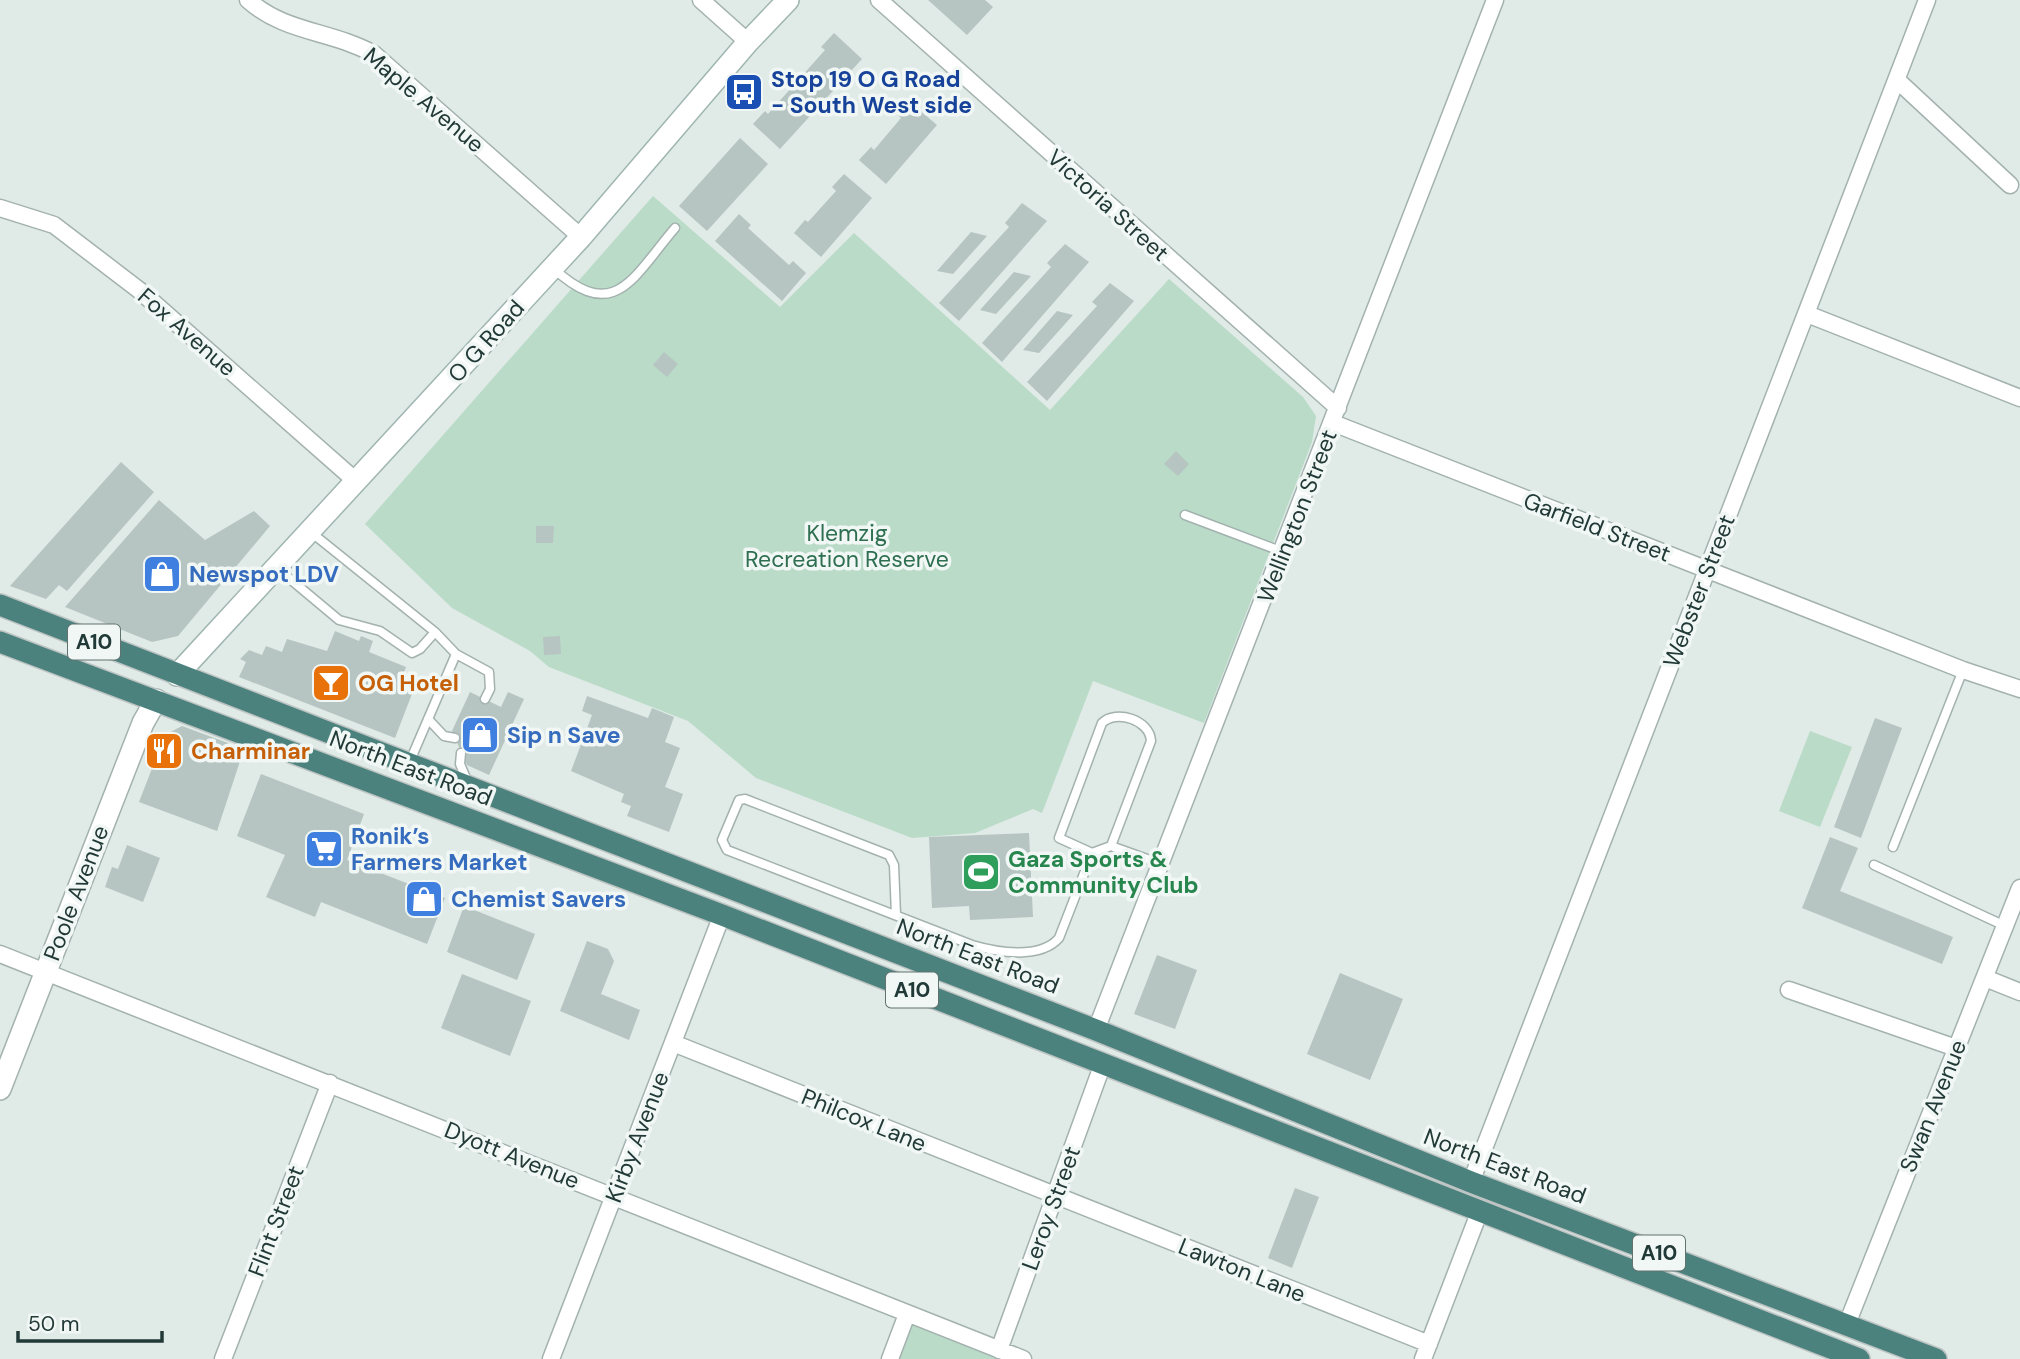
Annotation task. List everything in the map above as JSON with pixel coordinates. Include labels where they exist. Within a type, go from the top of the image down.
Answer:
[{"type":"highway","name":"North East Road","points":[[0,605],[1096,1030],[1471,1182],[1936,1359]]},
{"type":"highway","name":"North East Road","points":[[0,642],[722,915],[1102,1066],[1860,1359]]},
{"type":"highway","points":[[156,700],[177,675]]},
{"type":"highway","points":[[722,915],[732,889]]},
{"type":"highway","points":[[1096,1030],[1102,1066]]},
{"type":"highway","points":[[1471,1182],[1479,1213]]},
{"type":"highway","points":[[1838,1350],[1847,1324]]},
{"type":"main road","name":"O G Road","points":[[177,675],[553,268],[748,42],[788,0]]},
{"type":"main road","name":"Poole Avenue","points":[[0,1089],[138,735],[156,700]]},
{"type":"street","name":"Maple Avenue","points":[[248,0],[266,17],[347,40],[374,54],[581,237]]},
{"type":"street","points":[[701,0],[748,42]]},
{"type":"street","name":"Victoria Street","points":[[879,0],[1335,416]]},
{"type":"street","name":"Webster Street","points":[[1471,1182],[1927,0]]},
{"type":"street","name":"Wellington Street","points":[[1096,1030],[1283,552],[1489,3]]},
{"type":"street","points":[[1897,80],[2010,185]]},
{"type":"street","name":"Fox Avenue","points":[[0,208],[54,226],[139,290],[356,482]]},
{"type":"street","points":[[1807,314],[2020,398]]},
{"type":"street","name":"Garfield Street","points":[[1335,416],[1708,570],[1963,670],[2020,689]]},
{"type":"street","name":"Swan Avenue","points":[[1847,1324],[2020,888]]},
{"type":"street","name":"Kirby Avenue","points":[[551,1359],[722,915]]},
{"type":"street","name":"Dyott Avenue","points":[[0,954],[1023,1359]]},
{"type":"street","points":[[1985,978],[2020,992]]},
{"type":"street","points":[[1790,990],[1956,1048]]},
{"type":"street","name":"Philcox Lane","points":[[673,1043],[1055,1196]]},
{"type":"street","name":"Leroy Street","points":[[999,1350],[1102,1066]]},
{"type":"street","name":"Flint Street","points":[[223,1359],[330,1083]]},
{"type":"street","name":"Lawton Lane","points":[[1055,1196],[1426,1351]]},
{"type":"street","points":[[1426,1351],[1479,1213]]},
{"type":"street","points":[[890,1359],[907,1314]]},
{"type":"lane","points":[[553,268],[575,289],[605,296],[619,290],[675,228]]},
{"type":"lane","points":[[1185,515],[1283,552]]},
{"type":"lane","points":[[309,531],[435,632],[457,654],[489,672],[489,689],[485,699]]},
{"type":"lane","points":[[276,567],[339,620],[380,631],[412,653],[420,649],[435,632]]},
{"type":"lane","points":[[409,765],[457,654]]},
{"type":"lane","points":[[1893,847],[1963,670]]},
{"type":"lane","points":[[1111,846],[1151,741],[1151,733],[1146,726],[1117,715],[1108,717],[1102,723],[1059,833],[1061,841],[1092,853],[1111,846],[1161,863]]},
{"type":"lane","points":[[428,719],[443,736],[455,738]]},
{"type":"lane","points":[[461,753],[460,764],[470,788]]},
{"type":"lane","points":[[896,915],[894,865],[889,855],[746,799],[739,800],[722,840],[727,850],[896,915],[994,951],[1045,948],[1059,938],[1092,853]]},
{"type":"lane","points":[[1874,865],[2005,926]]},
{"type":"green space","name":"Klemzig Recreation Reserve","points":[[653,196],[780,307],[854,233],[1050,410],[1169,279],[1303,397],[1316,416],[1312,442],[1204,723],[1093,681],[1042,813],[1033,809],[975,833],[912,838],[756,778],[688,721],[549,667],[530,651],[452,608],[365,524]]},
{"type":"green space","points":[[1810,731],[1852,747],[1820,827],[1779,811]]},
{"type":"green space","points":[[907,1314],[1021,1359],[890,1359]]},
{"type":"building","points":[[928,0],[985,0],[993,7],[967,35]]},
{"type":"building","points":[[834,33],[862,59],[780,149],[753,124],[765,111],[768,114],[825,50],[821,47]]},
{"type":"building","points":[[909,101],[937,125],[886,184],[859,160],[871,147],[874,150],[901,118],[898,115]]},
{"type":"building","points":[[740,138],[768,164],[707,231],[679,206]]},
{"type":"building","points":[[844,174],[872,198],[821,257],[794,233],[805,220],[808,222],[836,191],[832,187]]},
{"type":"building","points":[[1022,203],[1047,221],[959,321],[939,303],[1009,227],[1005,223]]},
{"type":"building","points":[[739,214],[751,225],[748,228],[789,265],[793,261],[806,273],[782,301],[715,241]]},
{"type":"building","points":[[971,232],[987,236],[953,274],[937,271]]},
{"type":"building","points":[[1065,244],[1089,262],[1002,362],[982,343],[1051,267],[1047,263]]},
{"type":"building","points":[[1014,272],[1031,276],[996,314],[980,310]]},
{"type":"building","points":[[1110,283],[1134,301],[1047,401],[1027,382],[1097,306],[1092,302]]},
{"type":"building","points":[[1057,311],[1073,315],[1039,353],[1023,350]]},
{"type":"building","points":[[664,352],[678,364],[667,377],[653,365]]},
{"type":"building","points":[[1176,451],[1189,464],[1178,476],[1164,464]]},
{"type":"building","points":[[121,462],[154,492],[67,591],[59,585],[46,599],[10,586]]},
{"type":"building","name":"Newspot LDV","points":[[159,500],[205,540],[254,511],[270,526],[178,636],[152,642],[65,607]]},
{"type":"building","points":[[536,526],[554,526],[553,543],[536,543]]},
{"type":"building","name":"OG Hotel","points":[[335,631],[359,641],[361,636],[373,641],[369,652],[406,667],[401,680],[415,686],[395,738],[239,677],[246,662],[240,659],[249,650],[262,655],[266,646],[282,652],[287,639],[327,651]]},
{"type":"building","points":[[560,636],[561,654],[544,655],[543,637]]},
{"type":"building","name":"Sip n Save","points":[[470,692],[501,707],[508,692],[524,699],[489,775],[467,765],[452,731]]},
{"type":"building","points":[[587,696],[648,718],[652,708],[674,717],[665,742],[680,748],[665,787],[683,794],[669,832],[627,816],[631,806],[621,802],[624,794],[571,771],[592,715],[582,711]]},
{"type":"building","points":[[1875,718],[1902,728],[1861,838],[1834,827]]},
{"type":"building","points":[[182,726],[244,749],[217,831],[139,802],[165,735]]},
{"type":"building","points":[[261,774],[364,814],[347,860],[445,898],[427,944],[321,902],[315,917],[266,897],[285,855],[237,836]]},
{"type":"building","name":"Gaza Sports & Community Club","points":[[1029,833],[1033,917],[970,920],[969,906],[932,908],[929,837]]},
{"type":"building","points":[[1830,837],[1858,848],[1840,891],[1953,937],[1942,964],[1802,908]]},
{"type":"building","points":[[127,845],[160,858],[143,902],[105,887],[112,867],[118,869]]},
{"type":"building","points":[[464,906],[535,934],[517,980],[447,952]]},
{"type":"building","points":[[587,941],[608,949],[614,961],[601,994],[640,1010],[629,1040],[560,1011]]},
{"type":"building","points":[[1157,955],[1197,970],[1175,1029],[1134,1014]]},
{"type":"building","points":[[1340,973],[1403,999],[1370,1080],[1307,1054]]},
{"type":"building","points":[[462,974],[531,1001],[510,1056],[441,1028]]},
{"type":"building","points":[[1295,1188],[1319,1197],[1292,1268],[1268,1258]]},
{"type":"place","name":"Stop 19 O G Road - South West side","points":[[744,92]]},
{"type":"place","name":"Newspot LDV","points":[[162,574]]},
{"type":"place","name":"OG Hotel","points":[[331,683]]},
{"type":"place","name":"Sip n Save","points":[[480,735]]},
{"type":"place","name":"Charminar","points":[[164,751]]},
{"type":"place","name":"Ronik’s Farmers Market","points":[[324,849]]},
{"type":"place","name":"Gaza Sports & Community Club","points":[[981,872]]},
{"type":"place","name":"Chemist Savers","points":[[424,899]]}]
